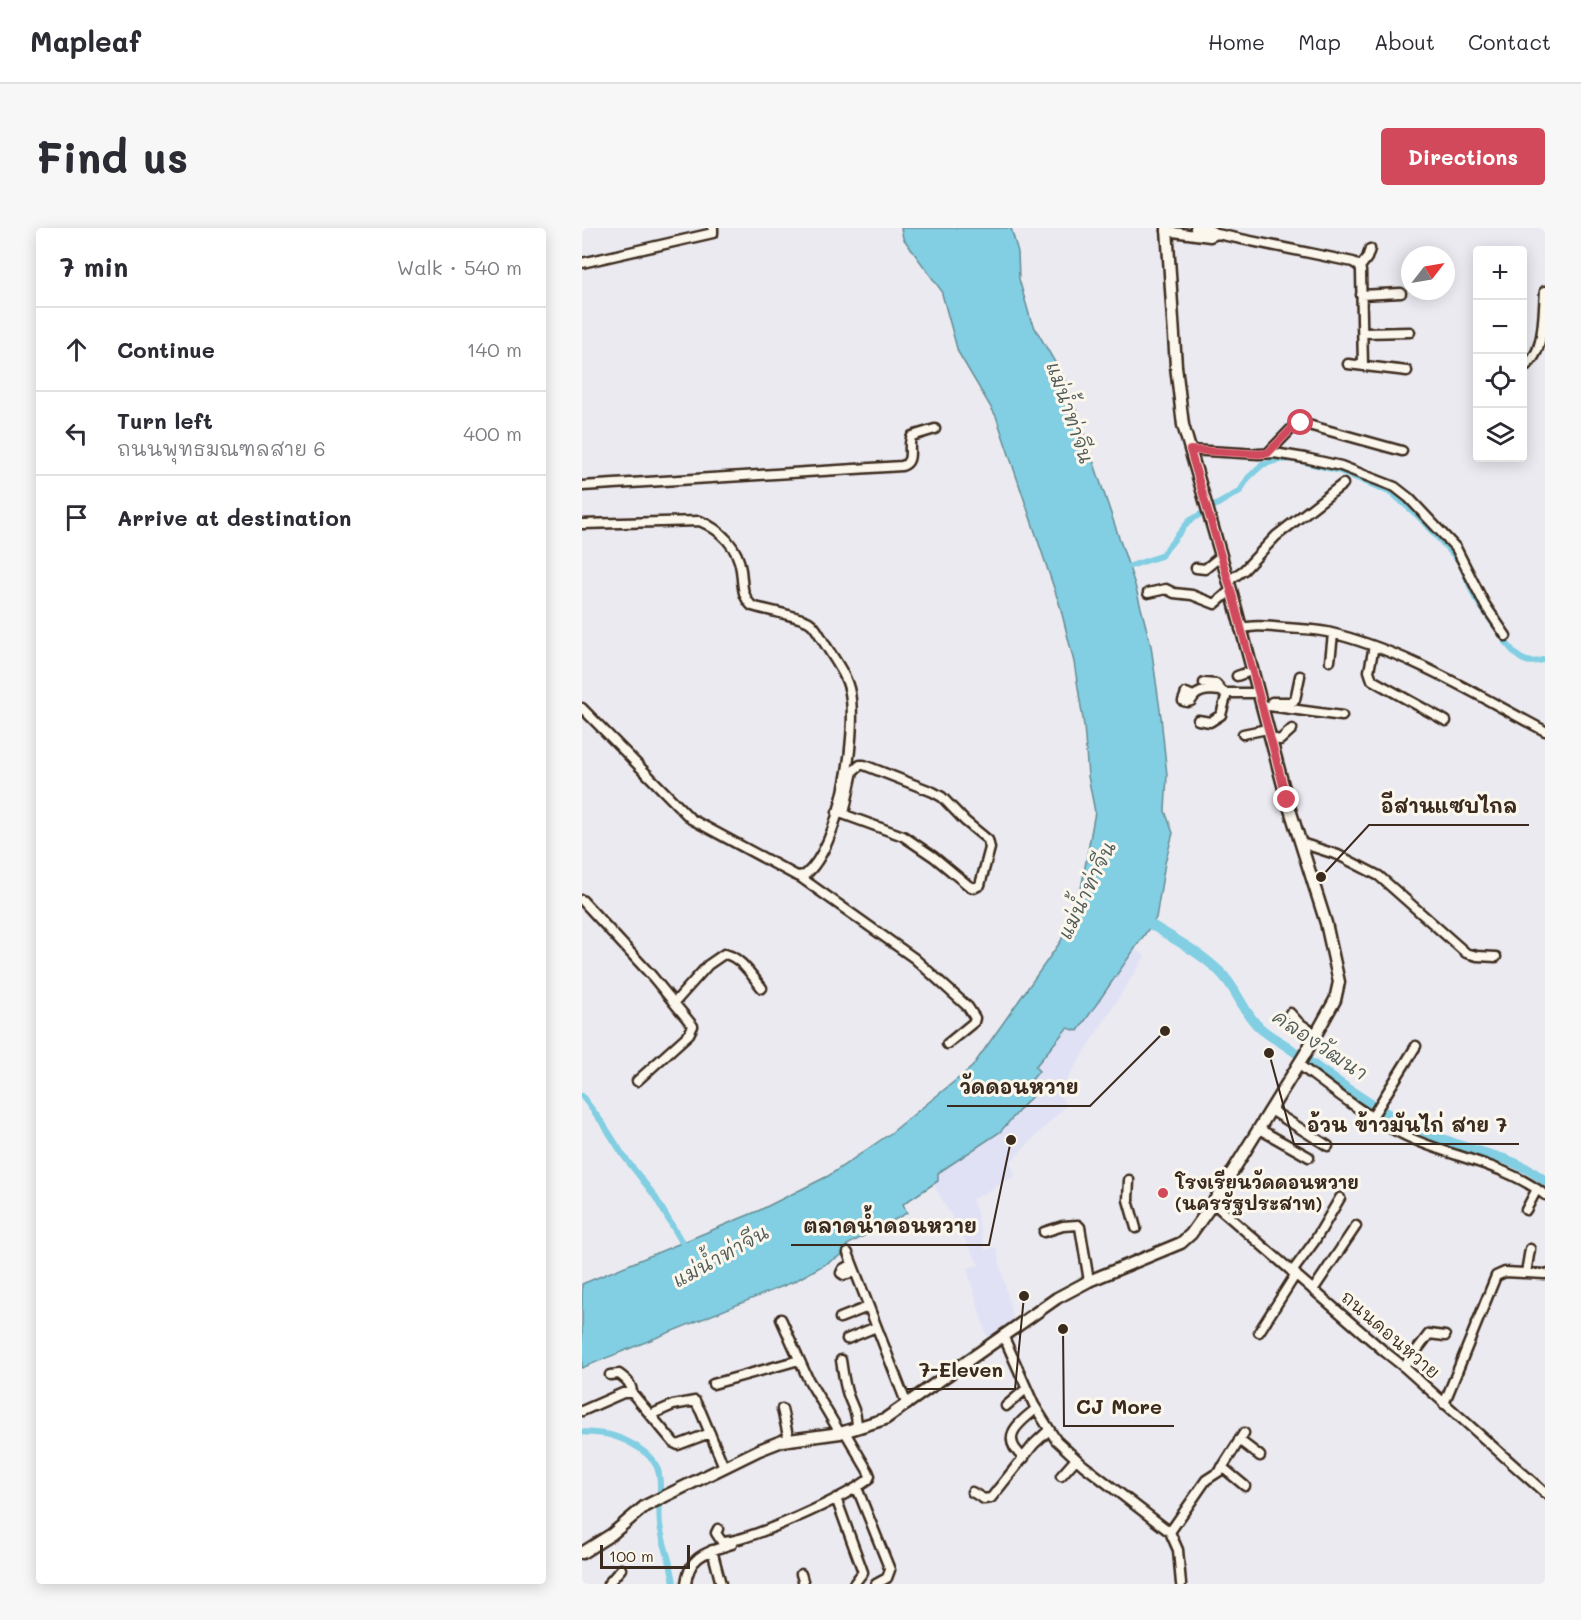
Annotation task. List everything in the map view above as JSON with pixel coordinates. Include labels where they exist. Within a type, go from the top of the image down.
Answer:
[{"type":"main road","points":[[582,1553],[612,1534],[653,1501],[774,1444],[842,1432],[885,1419],[1057,1298],[1089,1281],[1181,1243],[1191,1234],[1213,1203],[1317,1035],[1335,1000],[1339,982],[1326,923],[1270,739],[1180,408],[1166,230]]},
{"type":"street","points":[[582,262],[713,233],[713,228]]},
{"type":"street","points":[[1195,228],[1353,262],[1360,267]]},
{"type":"street","points":[[1166,230],[1210,237],[1217,234]]},
{"type":"street","points":[[1363,366],[1360,267],[1370,249]]},
{"type":"street","points":[[1527,366],[1533,363],[1540,353],[1545,291]]},
{"type":"street","points":[[1361,296],[1401,293]]},
{"type":"street","points":[[1363,333],[1410,332]]},
{"type":"street","points":[[1348,364],[1407,371]]},
{"type":"street","points":[[1268,453],[1296,424],[1301,423],[1402,451]]},
{"type":"street","points":[[582,486],[902,466],[910,459],[909,442],[912,436],[935,429]]},
{"type":"street","points":[[1190,450],[1268,453],[1305,458],[1341,466],[1395,487],[1409,498],[1456,548],[1485,605],[1506,636]]},
{"type":"street","points":[[1148,592],[1166,589],[1173,593],[1192,595],[1215,604],[1276,536],[1343,484]]},
{"type":"street","points":[[582,524],[700,521],[722,533],[730,544],[740,563],[743,593],[752,606],[809,622],[813,626],[844,675],[850,692],[852,718],[850,756],[840,813]]},
{"type":"street","points":[[1196,568],[1205,569],[1221,556]]},
{"type":"street","points":[[1240,629],[1249,626],[1264,626],[1333,634],[1374,646],[1457,684],[1545,731]]},
{"type":"street","points":[[1330,661],[1333,634]]},
{"type":"street","points":[[1374,646],[1369,671],[1372,680],[1446,721]]},
{"type":"street","points":[[1237,676],[1251,671]]},
{"type":"street","points":[[1260,700],[1292,702],[1297,696],[1300,676]]},
{"type":"street","points":[[1204,683],[1216,684],[1224,692]]},
{"type":"street","points":[[1193,696],[1202,691],[1224,692],[1342,716]]},
{"type":"street","points":[[1198,720],[1210,722],[1221,715],[1224,692]]},
{"type":"street","points":[[582,708],[691,819],[800,877],[914,958],[968,1007],[975,1018],[974,1022],[947,1044]]},
{"type":"street","points":[[1243,734],[1280,740],[1292,729]]},
{"type":"street","points":[[800,877],[811,871],[821,856],[840,813],[853,771],[860,765],[864,765],[942,797],[965,821],[988,840],[990,848],[980,885],[974,888],[969,885],[903,836],[840,813]]},
{"type":"street","points":[[1301,843],[1338,855],[1379,876],[1466,953],[1496,957]]},
{"type":"street","points":[[582,900],[675,1002],[693,1026],[693,1029],[637,1081]]},
{"type":"street","points":[[675,1002],[708,965],[724,954],[731,955],[737,960],[762,988]]},
{"type":"street","points":[[1290,1013],[1305,1028],[1317,1035]]},
{"type":"street","points":[[1375,1110],[1416,1046]]},
{"type":"street","points":[[1302,1059],[1339,1095],[1375,1110],[1407,1136],[1449,1154],[1507,1172],[1538,1189],[1545,1196]]},
{"type":"street","points":[[1271,1110],[1328,1146]]},
{"type":"street","points":[[1259,1129],[1309,1157]]},
{"type":"street","points":[[1129,1180],[1128,1200],[1136,1228]]},
{"type":"street","points":[[1526,1210],[1538,1189]]},
{"type":"street","points":[[1259,1332],[1340,1198]]},
{"type":"street","name":"ถนนดอนหวาย","points":[[1213,1203],[1404,1367],[1545,1493]]},
{"type":"street","points":[[1044,1232],[1063,1226],[1077,1225],[1080,1227],[1089,1281]]},
{"type":"street","points":[[1313,1290],[1356,1226]]},
{"type":"street","points":[[1526,1273],[1530,1249]]},
{"type":"street","points":[[849,1253],[907,1405]]},
{"type":"street","points":[[1444,1404],[1496,1276],[1505,1272],[1545,1274]]},
{"type":"street","points":[[840,1318],[868,1307]]},
{"type":"street","points":[[718,1529],[716,1533],[722,1542],[739,1539],[836,1498],[856,1488],[870,1476],[799,1360],[781,1319]]},
{"type":"street","points":[[847,1339],[876,1327]]},
{"type":"street","points":[[1404,1367],[1429,1334],[1445,1336]]},
{"type":"street","points":[[1003,1335],[1026,1389],[1048,1430],[1076,1459],[1170,1532],[1178,1550],[1181,1584]]},
{"type":"street","points":[[713,1384],[799,1360]]},
{"type":"street","points":[[841,1360],[848,1396],[854,1405],[857,1417],[857,1428]]},
{"type":"street","points":[[610,1375],[619,1374],[624,1377],[632,1387],[632,1393],[662,1430],[678,1445],[710,1433]]},
{"type":"street","points":[[1006,1406],[1026,1389]]},
{"type":"street","points":[[582,1411],[624,1393],[632,1393]]},
{"type":"street","points":[[650,1415],[673,1405],[694,1401],[698,1404],[724,1467]]},
{"type":"street","points":[[782,1409],[789,1440]]},
{"type":"street","points":[[1024,1458],[1012,1446],[1011,1437],[1021,1421],[1036,1409]]},
{"type":"street","points":[[972,1492],[984,1499],[991,1498],[1048,1430]]},
{"type":"street","points":[[1170,1532],[1206,1480],[1218,1473],[1242,1437],[1260,1456]]},
{"type":"street","points":[[1061,1476],[1076,1459]]},
{"type":"street","points":[[1222,1467],[1245,1486]]},
{"type":"street","points":[[856,1488],[890,1570],[887,1578],[876,1584]]},
{"type":"street","points":[[836,1498],[862,1572],[854,1584]]},
{"type":"street","points":[[686,1584],[687,1572],[692,1562],[712,1551],[733,1544],[739,1539]]},
{"type":"street","points":[[712,1551],[721,1584]]},
{"type":"street","points":[[609,1584],[621,1569]]},
{"type":"street","points":[[801,1574],[804,1584]]},
{"type":"shaded area","points":[[1134,948],[1145,956],[1067,1080],[1060,1095],[1067,1105],[1010,1162],[1015,1176],[972,1200],[985,1250],[996,1247],[1014,1322],[988,1341],[967,1268],[979,1265],[933,1184],[938,1181],[937,1173],[1000,1132],[1033,1096],[1024,1088],[1038,1071],[1034,1068],[1067,1028],[1078,1031]]},
{"type":"water","name":"แม่น้ำท่าจีน","points":[[901,228],[1011,228],[1018,252],[1019,279],[1031,321],[1067,383],[1135,585],[1151,646],[1167,775],[1165,811],[1173,833],[1165,863],[1156,918],[1078,1031],[1067,1028],[1035,1067],[1039,1071],[1025,1088],[1033,1095],[1000,1132],[938,1173],[938,1181],[903,1204],[907,1213],[847,1245],[849,1251],[793,1282],[582,1368],[582,1284],[758,1211],[828,1176],[891,1133],[972,1067],[1061,941],[1081,889],[1095,812],[1088,776],[1084,726],[1074,662],[1060,606],[996,416],[958,352],[941,290],[903,238]]},
{"type":"waterway","points":[[1121,569],[1161,556],[1189,521],[1240,491],[1248,478],[1262,465],[1278,460],[1293,459],[1340,471],[1392,493],[1419,517],[1458,560]]},
{"type":"waterway","points":[[1463,569],[1475,598],[1494,625]]},
{"type":"waterway","points":[[1500,634],[1518,657],[1530,662],[1545,659]]},
{"type":"waterway","name":"คลองวัฒนา","points":[[1141,918],[1192,950],[1220,972],[1231,985],[1253,1021],[1263,1030],[1357,1095],[1416,1128],[1512,1162],[1545,1181]]},
{"type":"waterway","points":[[582,1096],[654,1195],[686,1249]]},
{"type":"waterway","points":[[582,1432],[610,1435],[625,1440],[653,1460],[660,1480],[660,1525],[674,1584]]},
{"type":"place","name":"อีสานแซบไกล","points":[[1321,877]]},
{"type":"place","name":"วัดดอนหวาย","points":[[1165,1031]]},
{"type":"place","name":"อ้วน ข้าวมันไก่ สาย 7","points":[[1269,1053]]},
{"type":"place","name":"ตลาดน้ำดอนหวาย","points":[[1011,1140]]},
{"type":"place","name":"โรงเรียนวัดดอนหวาย (นครรัฐประสาท)","points":[[1163,1193]]},
{"type":"place","name":"7-Eleven","points":[[1024,1296]]},
{"type":"place","name":"CJ More","points":[[1063,1329]]},
{"type":"route","points":[[1287,800],[1231,590],[1190,450],[1268,453],[1296,424],[1301,423]]}]
